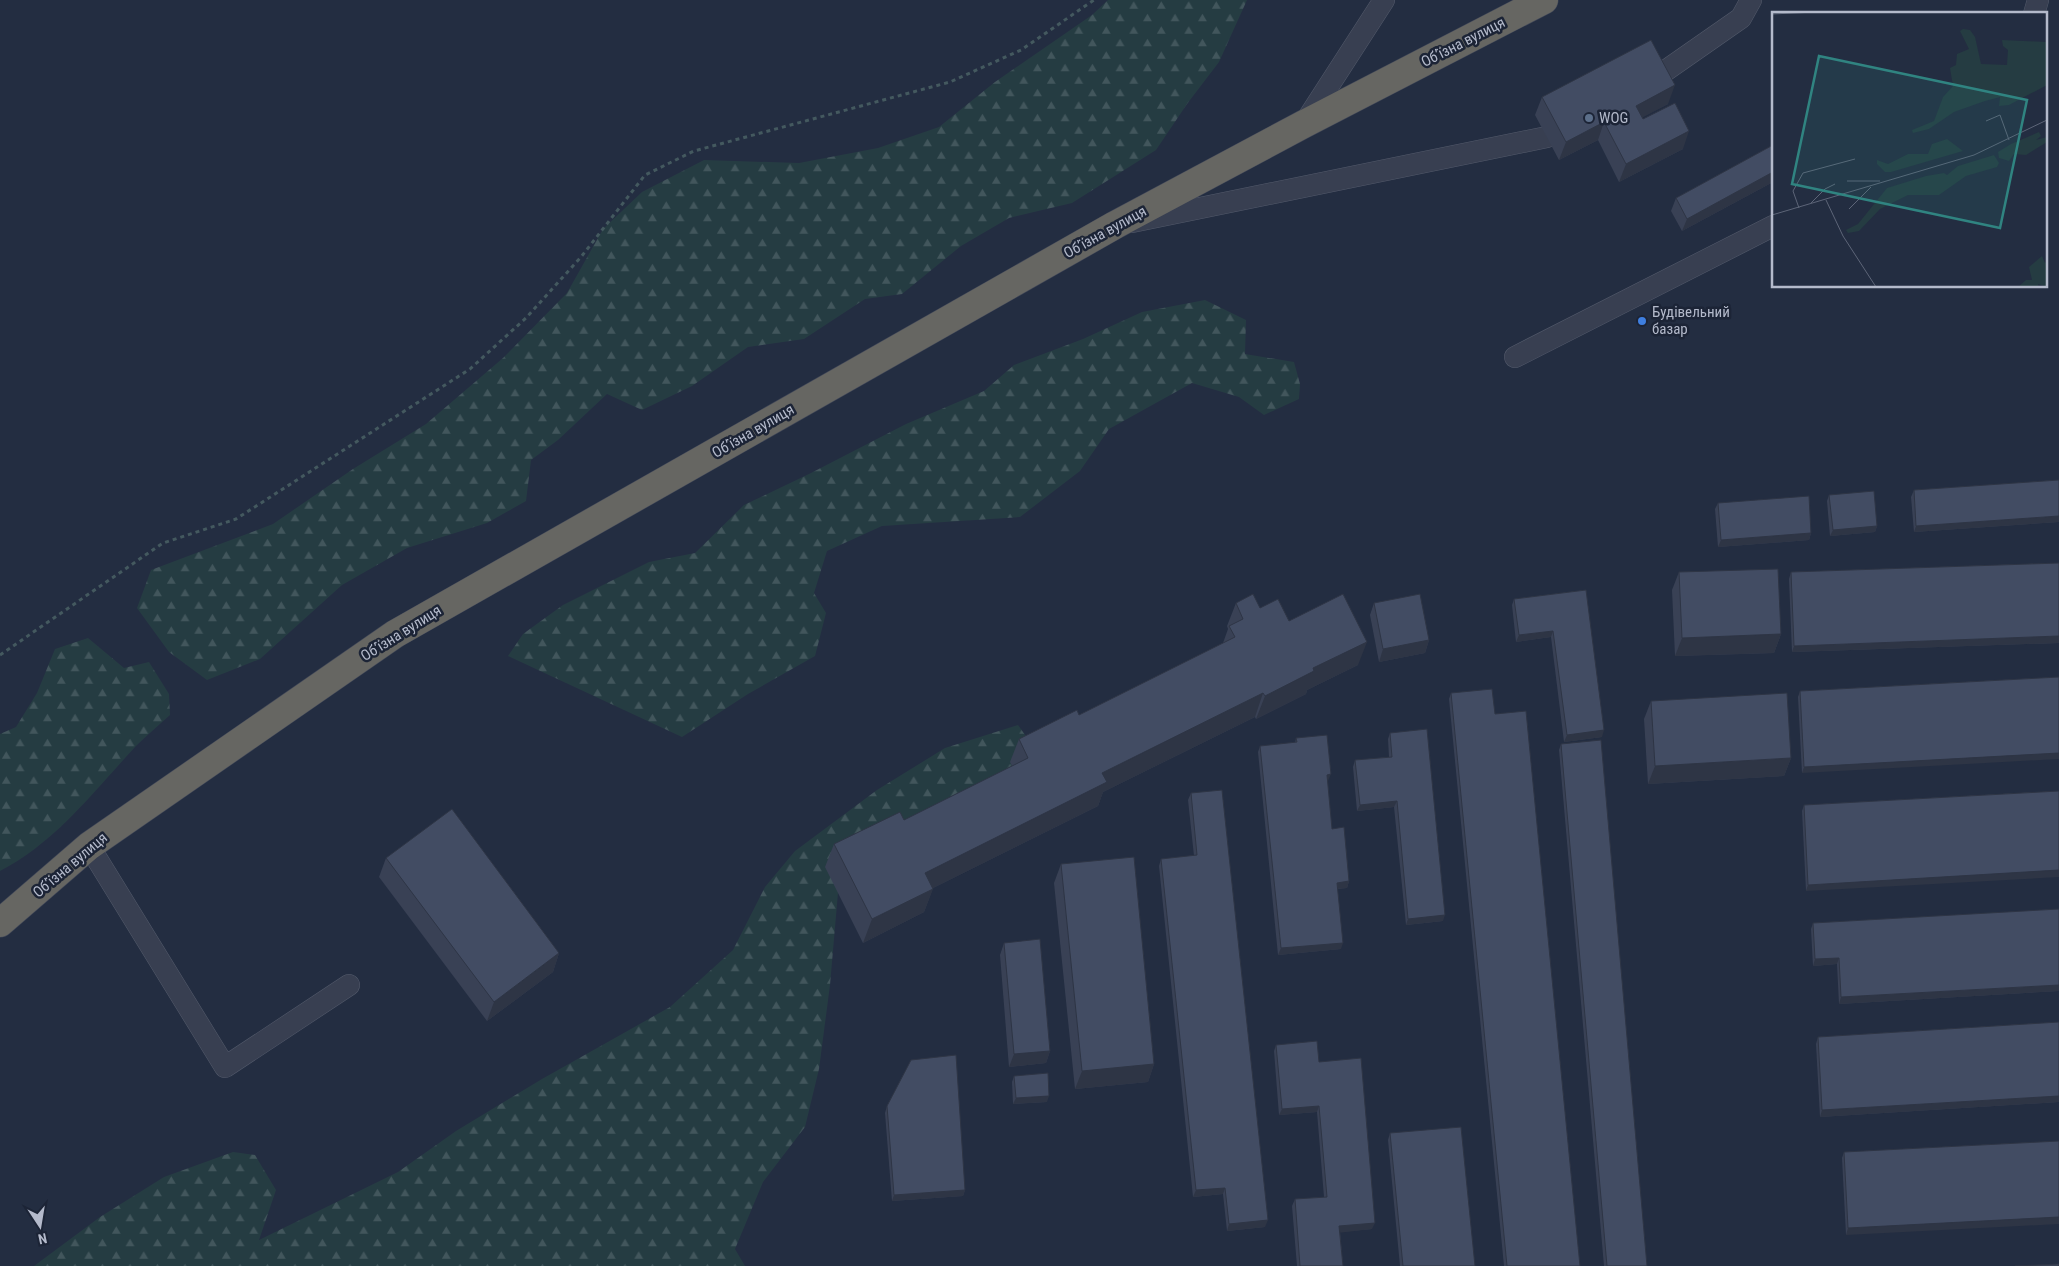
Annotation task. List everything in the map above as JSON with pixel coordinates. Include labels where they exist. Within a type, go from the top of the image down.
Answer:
[{"type":"highway","name":"Обʼїзна вулиця","points":[[0,924],[89,846],[395,634],[1115,226],[1304,124],[1544,0]]},
{"type":"lane","points":[[1304,124],[1384,0]]},
{"type":"lane","points":[[1655,78],[1740,18],[1752,0]]},
{"type":"lane","points":[[1115,226],[1547,137]]},
{"type":"lane","points":[[1515,357],[1772,227]]},
{"type":"lane","points":[[89,846],[225,1067],[349,985]]},
{"type":"path","points":[[0,655],[163,543],[236,519],[470,369],[526,318],[581,257],[645,175],[694,150],[950,82],[1021,50],[1094,0]]},
{"type":"green space","points":[[1108,0],[1247,0],[1219,62],[1187,104],[1156,150],[1072,203],[1009,218],[961,246],[902,294],[865,299],[804,339],[748,347],[692,386],[642,410],[607,394],[558,440],[531,460],[526,501],[487,523],[407,548],[342,585],[260,659],[207,680],[169,652],[137,608],[151,570],[273,524],[353,469],[426,424],[503,358],[567,293],[603,229],[642,192],[704,160],[799,163],[878,148],[939,127],[995,82],[1092,15]]},
{"type":"green space","points":[[1205,300],[1246,320],[1245,354],[1294,362],[1300,384],[1299,399],[1264,415],[1239,397],[1192,383],[1109,429],[1080,471],[1020,517],[882,526],[827,551],[814,593],[826,613],[815,656],[748,694],[682,737],[508,656],[523,634],[563,605],[649,562],[695,553],[744,505],[906,424],[984,391],[1014,365],[1083,339],[1142,312]]},
{"type":"green space","points":[[88,638],[124,668],[149,662],[169,694],[170,715],[136,746],[57,831],[39,846],[0,871],[0,734],[16,727],[37,693],[55,649]]},
{"type":"green space","points":[[1018,725],[1035,749],[992,782],[839,881],[830,985],[819,1069],[805,1127],[763,1182],[735,1249],[745,1266],[34,1266],[100,1217],[164,1177],[233,1152],[255,1155],[276,1190],[259,1240],[398,1172],[456,1131],[542,1079],[670,1007],[733,950],[765,887],[795,851],[877,790],[945,748]]},
{"type":"building","name":"WOG","points":[[1651,40],[1675,85],[1636,106],[1643,119],[1675,103],[1689,131],[1626,164],[1604,122],[1566,142],[1542,97]]},
{"type":"building","points":[[1772,146],[1772,173],[1687,219],[1676,198]]},
{"type":"building","points":[[2059,480],[2059,516],[1916,526],[1914,490]]},
{"type":"building","points":[[1874,491],[1877,526],[1833,530],[1829,495]]},
{"type":"building","points":[[1809,496],[1811,533],[1721,540],[1718,503]]},
{"type":"building","points":[[2059,563],[2059,636],[1794,646],[1791,572]]},
{"type":"building","points":[[1778,569],[1781,634],[1682,638],[1679,572]]},
{"type":"building","points":[[1586,590],[1604,730],[1567,735],[1553,631],[1519,635],[1514,599]]},
{"type":"building","points":[[1253,594],[1260,608],[1278,599],[1289,621],[1343,594],[1367,642],[1313,668],[1314,671],[1265,696],[1263,693],[1102,773],[1107,782],[925,873],[933,889],[872,919],[834,844],[900,812],[904,820],[1028,758],[1019,739],[1077,710],[1079,715],[1235,637],[1229,626],[1243,619],[1236,603]]},
{"type":"building","points":[[1420,594],[1429,640],[1383,649],[1374,603]]},
{"type":"building","points":[[2059,677],[2059,753],[1804,767],[1800,691]]},
{"type":"building","points":[[1492,689],[1495,714],[1526,711],[1580,1266],[1507,1266],[1451,693]]},
{"type":"building","points":[[1787,693],[1791,758],[1655,766],[1651,701]]},
{"type":"building","points":[[1427,729],[1445,915],[1408,919],[1397,801],[1360,805],[1355,760],[1392,757],[1390,733]]},
{"type":"building","points":[[1327,735],[1331,774],[1327,775],[1332,829],[1344,827],[1349,881],[1337,883],[1343,943],[1281,948],[1260,746],[1297,742],[1296,738]]},
{"type":"building","points":[[1601,740],[1647,1266],[1607,1266],[1561,744]]},
{"type":"building","points":[[1222,790],[1268,1220],[1229,1224],[1225,1188],[1196,1190],[1161,859],[1197,855],[1191,793]]},
{"type":"building","points":[[2059,791],[2059,870],[1808,885],[1804,805]]},
{"type":"building","points":[[452,809],[559,953],[494,1002],[386,858]]},
{"type":"building","points":[[1134,857],[1154,1064],[1082,1071],[1061,864]]},
{"type":"building","points":[[2059,909],[2059,985],[1841,997],[1839,958],[1815,959],[1813,923]]},
{"type":"building","points":[[1040,939],[1050,1051],[1014,1054],[1004,943]]},
{"type":"building","points":[[2059,1022],[2059,1096],[1822,1110],[1818,1037]]},
{"type":"building","points":[[1317,1041],[1319,1062],[1361,1058],[1375,1223],[1339,1226],[1343,1266],[1300,1266],[1295,1199],[1327,1197],[1319,1106],[1282,1109],[1276,1045]]},
{"type":"building","points":[[956,1055],[965,1190],[894,1195],[887,1106],[911,1060]]},
{"type":"building","points":[[1048,1073],[1049,1096],[1016,1098],[1014,1076]]},
{"type":"building","points":[[1461,1127],[1475,1266],[1403,1266],[1390,1133]]},
{"type":"building","points":[[2059,1141],[2059,1217],[1848,1228],[1844,1152]]},
{"type":"building","points":[[2059,1264],[2059,1266],[2015,1266]]},
{"type":"place","name":"WOG","points":[[1589,118]]},
{"type":"place","name":"Будівельний базар","points":[[1642,321]]}]
